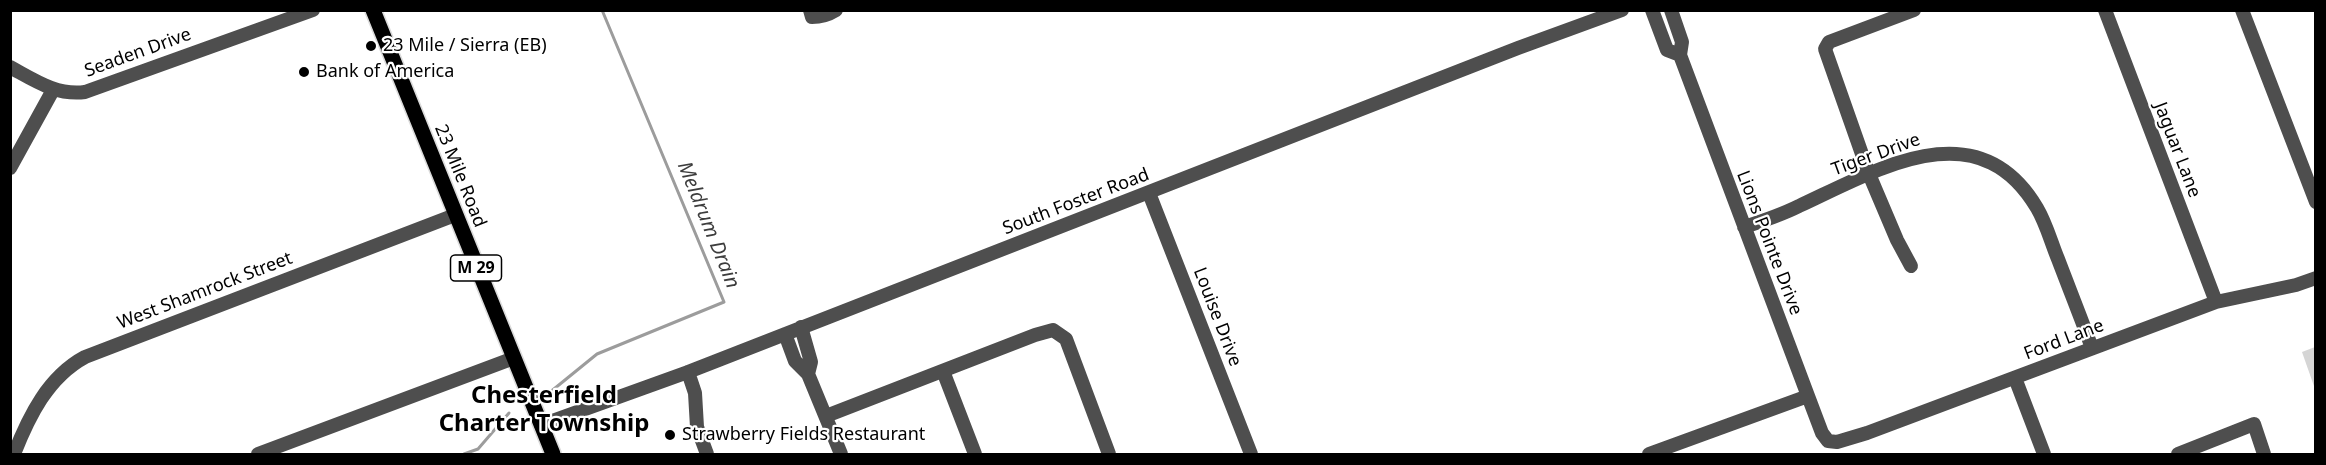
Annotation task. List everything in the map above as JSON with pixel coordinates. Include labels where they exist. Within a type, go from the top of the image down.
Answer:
[{"type":"main road","name":"23 Mile Road","points":[[373,10],[553,454]]},
{"type":"street","name":"Seaden Drive","points":[[10,67],[53,90],[73,94],[85,92],[313,10]]},
{"type":"street","points":[[811,14],[827,16],[836,10]]},
{"type":"street","name":"South Foster Road","points":[[541,425],[688,372],[1518,48],[1622,10]]},
{"type":"street","points":[[1652,10],[1667,50],[1680,55],[1682,42],[1671,10]]},
{"type":"street","points":[[1911,266],[1897,240],[1869,174],[1825,52],[1825,46],[1829,42],[1914,10]]},
{"type":"street","name":"Jaguar Lane","points":[[2105,10],[2216,302]]},
{"type":"street","points":[[2242,10],[2316,202]]},
{"type":"street","name":"Lions Pointe Drive","points":[[1680,55],[1822,433],[1828,441]]},
{"type":"street","points":[[10,168],[53,90]]},
{"type":"street","name":"Tiger Drive","points":[[1744,227],[1787,212],[1836,187],[1869,174],[1930,154],[1943,152],[1977,157],[2010,175],[2025,191],[2041,215],[2092,348]]},
{"type":"street","name":"Louise Drive","points":[[1149,193],[1251,454]]},
{"type":"street","name":"West Shamrock Street","points":[[14,454],[43,395],[58,375],[74,363],[95,352],[455,215]]},
{"type":"street","name":"Ford Lane","points":[[1828,441],[1837,442],[1859,435],[2216,302],[2288,287],[2316,278]]},
{"type":"street","points":[[801,327],[811,362],[808,374]]},
{"type":"street","points":[[826,416],[1053,330],[1066,339],[1108,454]]},
{"type":"street","points":[[785,334],[795,360],[808,374],[841,454]]},
{"type":"street","points":[[258,454],[514,358]]},
{"type":"street","points":[[943,371],[975,454]]},
{"type":"street","points":[[688,372],[695,393],[697,426],[707,454]]},
{"type":"street","points":[[2015,378],[2044,454]]},
{"type":"street","points":[[1649,454],[1680,450],[1808,396]]},
{"type":"street","points":[[2178,454],[2254,424],[2264,454]]},
{"type":"shaded area","points":[[2315,347],[2315,389],[2302,352]]},
{"type":"waterway","name":"Meldrum Drain","points":[[549,393],[597,354],[724,302],[602,10]]},
{"type":"waterway","name":"Meldrum Drain","points":[[464,454],[478,449],[509,413]]},
{"type":"place","name":"23 Mile / Sierra (EB)","points":[[371,46]]},
{"type":"place","name":"Bank of America","points":[[304,72]]},
{"type":"place","name":"Strawberry Fields Restaurant","points":[[670,435]]},
{"type":"district","name":"Chesterfield Charter Township","points":[[544,410]]}]
